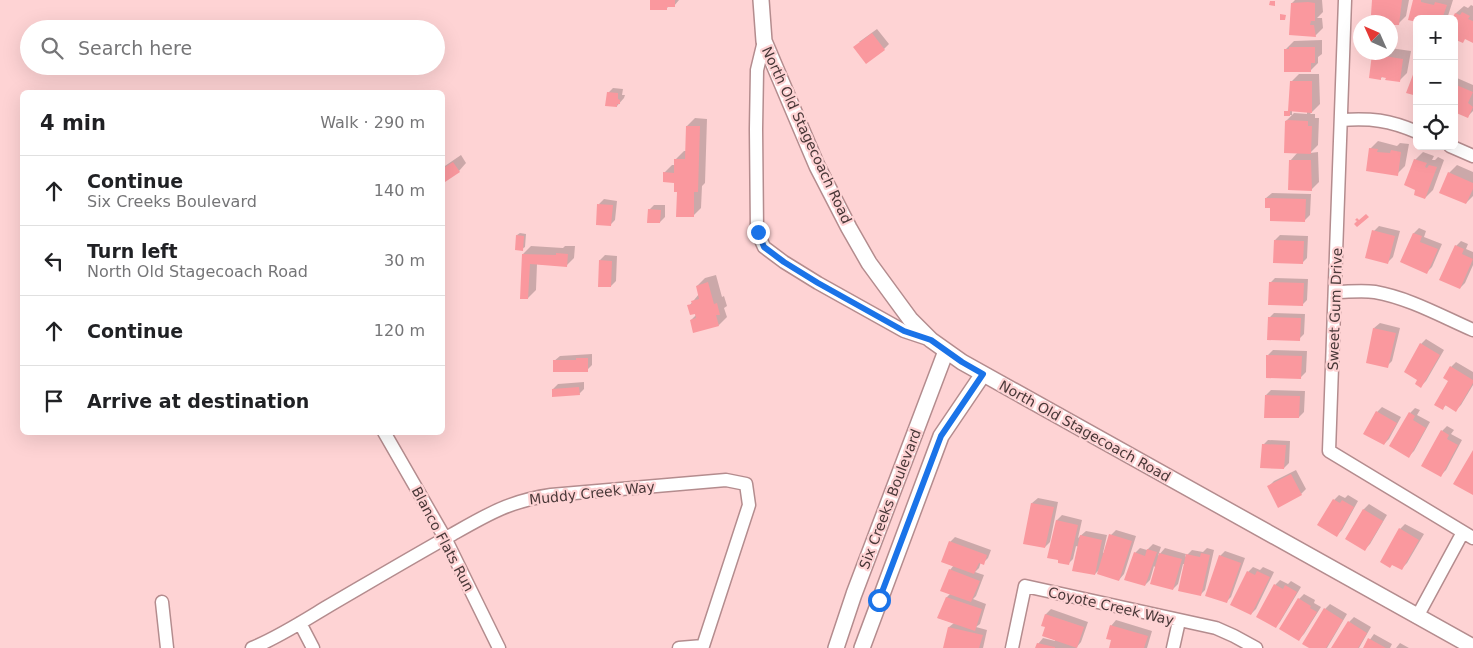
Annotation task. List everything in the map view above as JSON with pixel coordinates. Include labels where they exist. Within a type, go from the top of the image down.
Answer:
[{"type":"street","name":"North Old Stagecoach Road","points":[[761,0],[764,41],[817,166],[869,263],[904,311],[931,340],[983,374],[1473,647]]},
{"type":"street","name":"Sweet Gum Drive","points":[[1345,0],[1329,451],[1468,535]]},
{"type":"street","points":[[764,41],[757,70],[756,129],[758,232],[764,247],[818,283],[904,331],[931,340]]},
{"type":"street","points":[[1342,120],[1368,118],[1402,125],[1413,130]]},
{"type":"street","points":[[1458,149],[1473,156]]},
{"type":"street","points":[[1336,292],[1373,292],[1390,296],[1410,302],[1473,330]]},
{"type":"street","name":"Six Creeks Boulevard","points":[[836,648],[854,594],[946,351]]},
{"type":"street","name":"Six Creeks Boulevard","points":[[862,648],[941,436],[983,374]]},
{"type":"street","name":"Blanco Flats Run","points":[[386,435],[445,538],[499,648]]},
{"type":"street","name":"Muddy Creek Way","points":[[252,648],[300,623],[494,511],[528,498],[726,480],[746,484],[749,505],[703,646],[679,648]]},
{"type":"street","points":[[1417,617],[1468,535]]},
{"type":"street","name":"Coyote Creek Way","points":[[1012,648],[1024,586],[1216,628],[1256,648]]},
{"type":"street","points":[[162,602],[167,648]]},
{"type":"street","points":[[1174,648],[1179,621]]},
{"type":"street","points":[[300,623],[313,648]]},
{"type":"building","points":[[650,0],[675,0],[675,7],[667,7],[667,10],[650,10]]},
{"type":"building","points":[[1372,0],[1402,0],[1399,25],[1398,15],[1371,15]]},
{"type":"building","points":[[1413,0],[1421,0],[1421,2],[1434,5],[1435,2],[1447,5],[1443,15],[1413,15],[1413,21],[1408,20]]},
{"type":"building","points":[[1270,1],[1275,1],[1275,6],[1269,5]]},
{"type":"building","points":[[1291,3],[1315,3],[1315,21],[1311,21],[1310,25],[1314,25],[1316,37],[1289,35]]},
{"type":"building","points":[[1462,12],[1470,16],[1468,19],[1473,21],[1473,43],[1465,39],[1463,43],[1458,41],[1458,15],[1454,15],[1455,13],[1460,15]]},
{"type":"building","points":[[1280,14],[1286,15],[1285,20],[1280,20]]},
{"type":"building","points":[[872,33],[885,50],[866,64],[853,47]]},
{"type":"building","points":[[1289,47],[1315,47],[1315,63],[1311,63],[1311,72],[1284,72],[1284,49],[1289,49]]},
{"type":"building","points":[[1403,59],[1400,82],[1385,80],[1386,78],[1381,77],[1381,80],[1369,78],[1371,60]]},
{"type":"building","points":[[1413,75],[1413,95],[1406,93]]},
{"type":"building","points":[[1290,81],[1312,81],[1312,113],[1288,111]]},
{"type":"building","points":[[1458,86],[1473,92],[1468,103],[1473,107],[1468,118],[1458,114]]},
{"type":"building","points":[[607,92],[618,93],[620,104],[617,104],[617,107],[605,106]]},
{"type":"building","points":[[1284,111],[1290,111],[1290,116],[1284,116]]},
{"type":"building","points":[[1285,121],[1308,121],[1308,126],[1312,126],[1311,154],[1284,153]]},
{"type":"building","points":[[686,126],[700,126],[698,192],[694,192],[694,217],[676,217],[677,192],[674,192],[674,183],[663,182],[663,172],[674,173],[674,159],[685,159]]},
{"type":"building","points":[[1369,148],[1378,149],[1377,152],[1390,153],[1391,150],[1401,152],[1398,176],[1366,171]]},
{"type":"building","points":[[1414,159],[1427,163],[1425,167],[1427,168],[1429,165],[1437,167],[1425,199],[1414,195],[1415,190],[1404,185]]},
{"type":"building","points":[[1289,160],[1311,160],[1312,191],[1288,190]]},
{"type":"building","points":[[453,162],[460,172],[445,182],[445,167]]},
{"type":"building","points":[[1448,172],[1473,183],[1473,189],[1466,204],[1439,193]]},
{"type":"building","points":[[1265,198],[1306,199],[1305,222],[1270,221],[1270,208],[1265,208]]},
{"type":"building","points":[[597,204],[613,205],[611,226],[596,225]]},
{"type":"building","points":[[648,209],[661,210],[660,223],[647,223]]},
{"type":"building","points":[[1366,214],[1369,217],[1357,227],[1354,224],[1357,221],[1355,220],[1357,218],[1359,220]]},
{"type":"building","points":[[1372,230],[1395,236],[1388,264],[1365,258]]},
{"type":"building","points":[[1413,233],[1422,236],[1420,242],[1438,249],[1427,274],[1400,262]]},
{"type":"building","points":[[516,235],[524,236],[523,251],[515,250]]},
{"type":"building","points":[[1274,240],[1304,241],[1303,264],[1273,263]]},
{"type":"building","points":[[1455,245],[1464,249],[1462,254],[1473,259],[1460,289],[1439,280]]},
{"type":"building","points":[[556,253],[568,254],[567,267],[530,264],[528,299],[520,299],[522,254],[556,255]]},
{"type":"building","points":[[599,260],[612,261],[611,287],[598,287]]},
{"type":"building","points":[[708,282],[714,304],[717,303],[720,315],[716,315],[719,326],[693,333],[690,320],[696,318],[695,314],[690,315],[687,305],[692,304],[691,301],[699,299],[696,286]]},
{"type":"building","points":[[1269,282],[1304,283],[1303,306],[1268,305]]},
{"type":"building","points":[[1268,317],[1301,318],[1300,341],[1267,340]]},
{"type":"building","points":[[1373,328],[1396,333],[1388,368],[1366,363]]},
{"type":"building","points":[[1420,343],[1440,355],[1421,388],[1415,384],[1417,380],[1404,372]]},
{"type":"building","points":[[1266,355],[1302,356],[1301,379],[1266,378]]},
{"type":"building","points":[[576,358],[588,358],[588,372],[553,372],[553,360],[576,360]]},
{"type":"building","points":[[1450,366],[1473,380],[1456,412],[1445,405],[1443,410],[1434,405],[1448,381],[1443,378]]},
{"type":"building","points":[[579,387],[580,395],[552,397],[552,389]]},
{"type":"building","points":[[1265,395],[1300,396],[1299,418],[1264,418]]},
{"type":"building","points":[[1376,411],[1397,423],[1384,445],[1363,434]]},
{"type":"building","points":[[1409,412],[1415,416],[1413,420],[1426,428],[1409,458],[1389,446]]},
{"type":"building","points":[[1441,430],[1449,435],[1447,439],[1458,445],[1441,477],[1421,466]]},
{"type":"building","points":[[1262,444],[1286,445],[1284,469],[1260,468]]},
{"type":"building","points":[[1473,450],[1473,495],[1453,484]]},
{"type":"building","points":[[1291,474],[1302,495],[1278,508],[1267,486]]},
{"type":"building","points":[[1333,499],[1340,503],[1342,500],[1354,507],[1337,537],[1317,525]]},
{"type":"building","points":[[1031,503],[1054,507],[1045,548],[1023,544]]},
{"type":"building","points":[[1363,509],[1383,521],[1365,551],[1345,539]]},
{"type":"building","points":[[1056,520],[1078,525],[1069,565],[1047,558]]},
{"type":"building","points":[[1399,528],[1419,540],[1402,570],[1392,565],[1390,568],[1380,562]]},
{"type":"building","points":[[1109,534],[1132,541],[1119,581],[1097,574]]},
{"type":"building","points":[[1080,535],[1102,540],[1095,575],[1072,571]]},
{"type":"building","points":[[949,541],[987,555],[984,565],[979,563],[974,574],[941,562]]},
{"type":"building","points":[[1147,549],[1157,552],[1145,586],[1124,580],[1134,552],[1145,556]]},
{"type":"building","points":[[1159,553],[1182,559],[1173,590],[1150,584]]},
{"type":"building","points":[[1201,553],[1210,555],[1201,596],[1178,591],[1186,554],[1200,557]]},
{"type":"building","points":[[1219,555],[1241,563],[1227,603],[1205,596]]},
{"type":"building","points":[[949,569],[980,581],[971,602],[940,591]]},
{"type":"building","points":[[1247,571],[1255,575],[1257,571],[1270,577],[1251,615],[1230,605]]},
{"type":"building","points":[[1274,584],[1283,589],[1285,585],[1297,592],[1276,628],[1256,617]]},
{"type":"building","points":[[946,597],[982,609],[975,631],[937,618]]},
{"type":"building","points":[[1298,598],[1317,612],[1299,641],[1279,629]]},
{"type":"building","points":[[1324,608],[1343,620],[1326,648],[1309,648],[1302,644]]},
{"type":"building","points":[[1045,614],[1084,627],[1077,648],[1042,636],[1045,627],[1041,626]]},
{"type":"building","points":[[1348,621],[1367,633],[1358,648],[1331,648]]},
{"type":"building","points":[[1110,625],[1148,636],[1144,648],[1109,648],[1111,640],[1106,639]]},
{"type":"building","points":[[948,627],[983,635],[979,648],[943,648]]},
{"type":"building","points":[[1368,638],[1386,648],[1363,648]]},
{"type":"building","points":[[1037,643],[1055,647],[1055,648],[1035,648]]},
{"type":"route","points":[[758,232],[764,247],[784,262],[904,331],[931,340],[983,374],[941,436],[879,600]]}]
